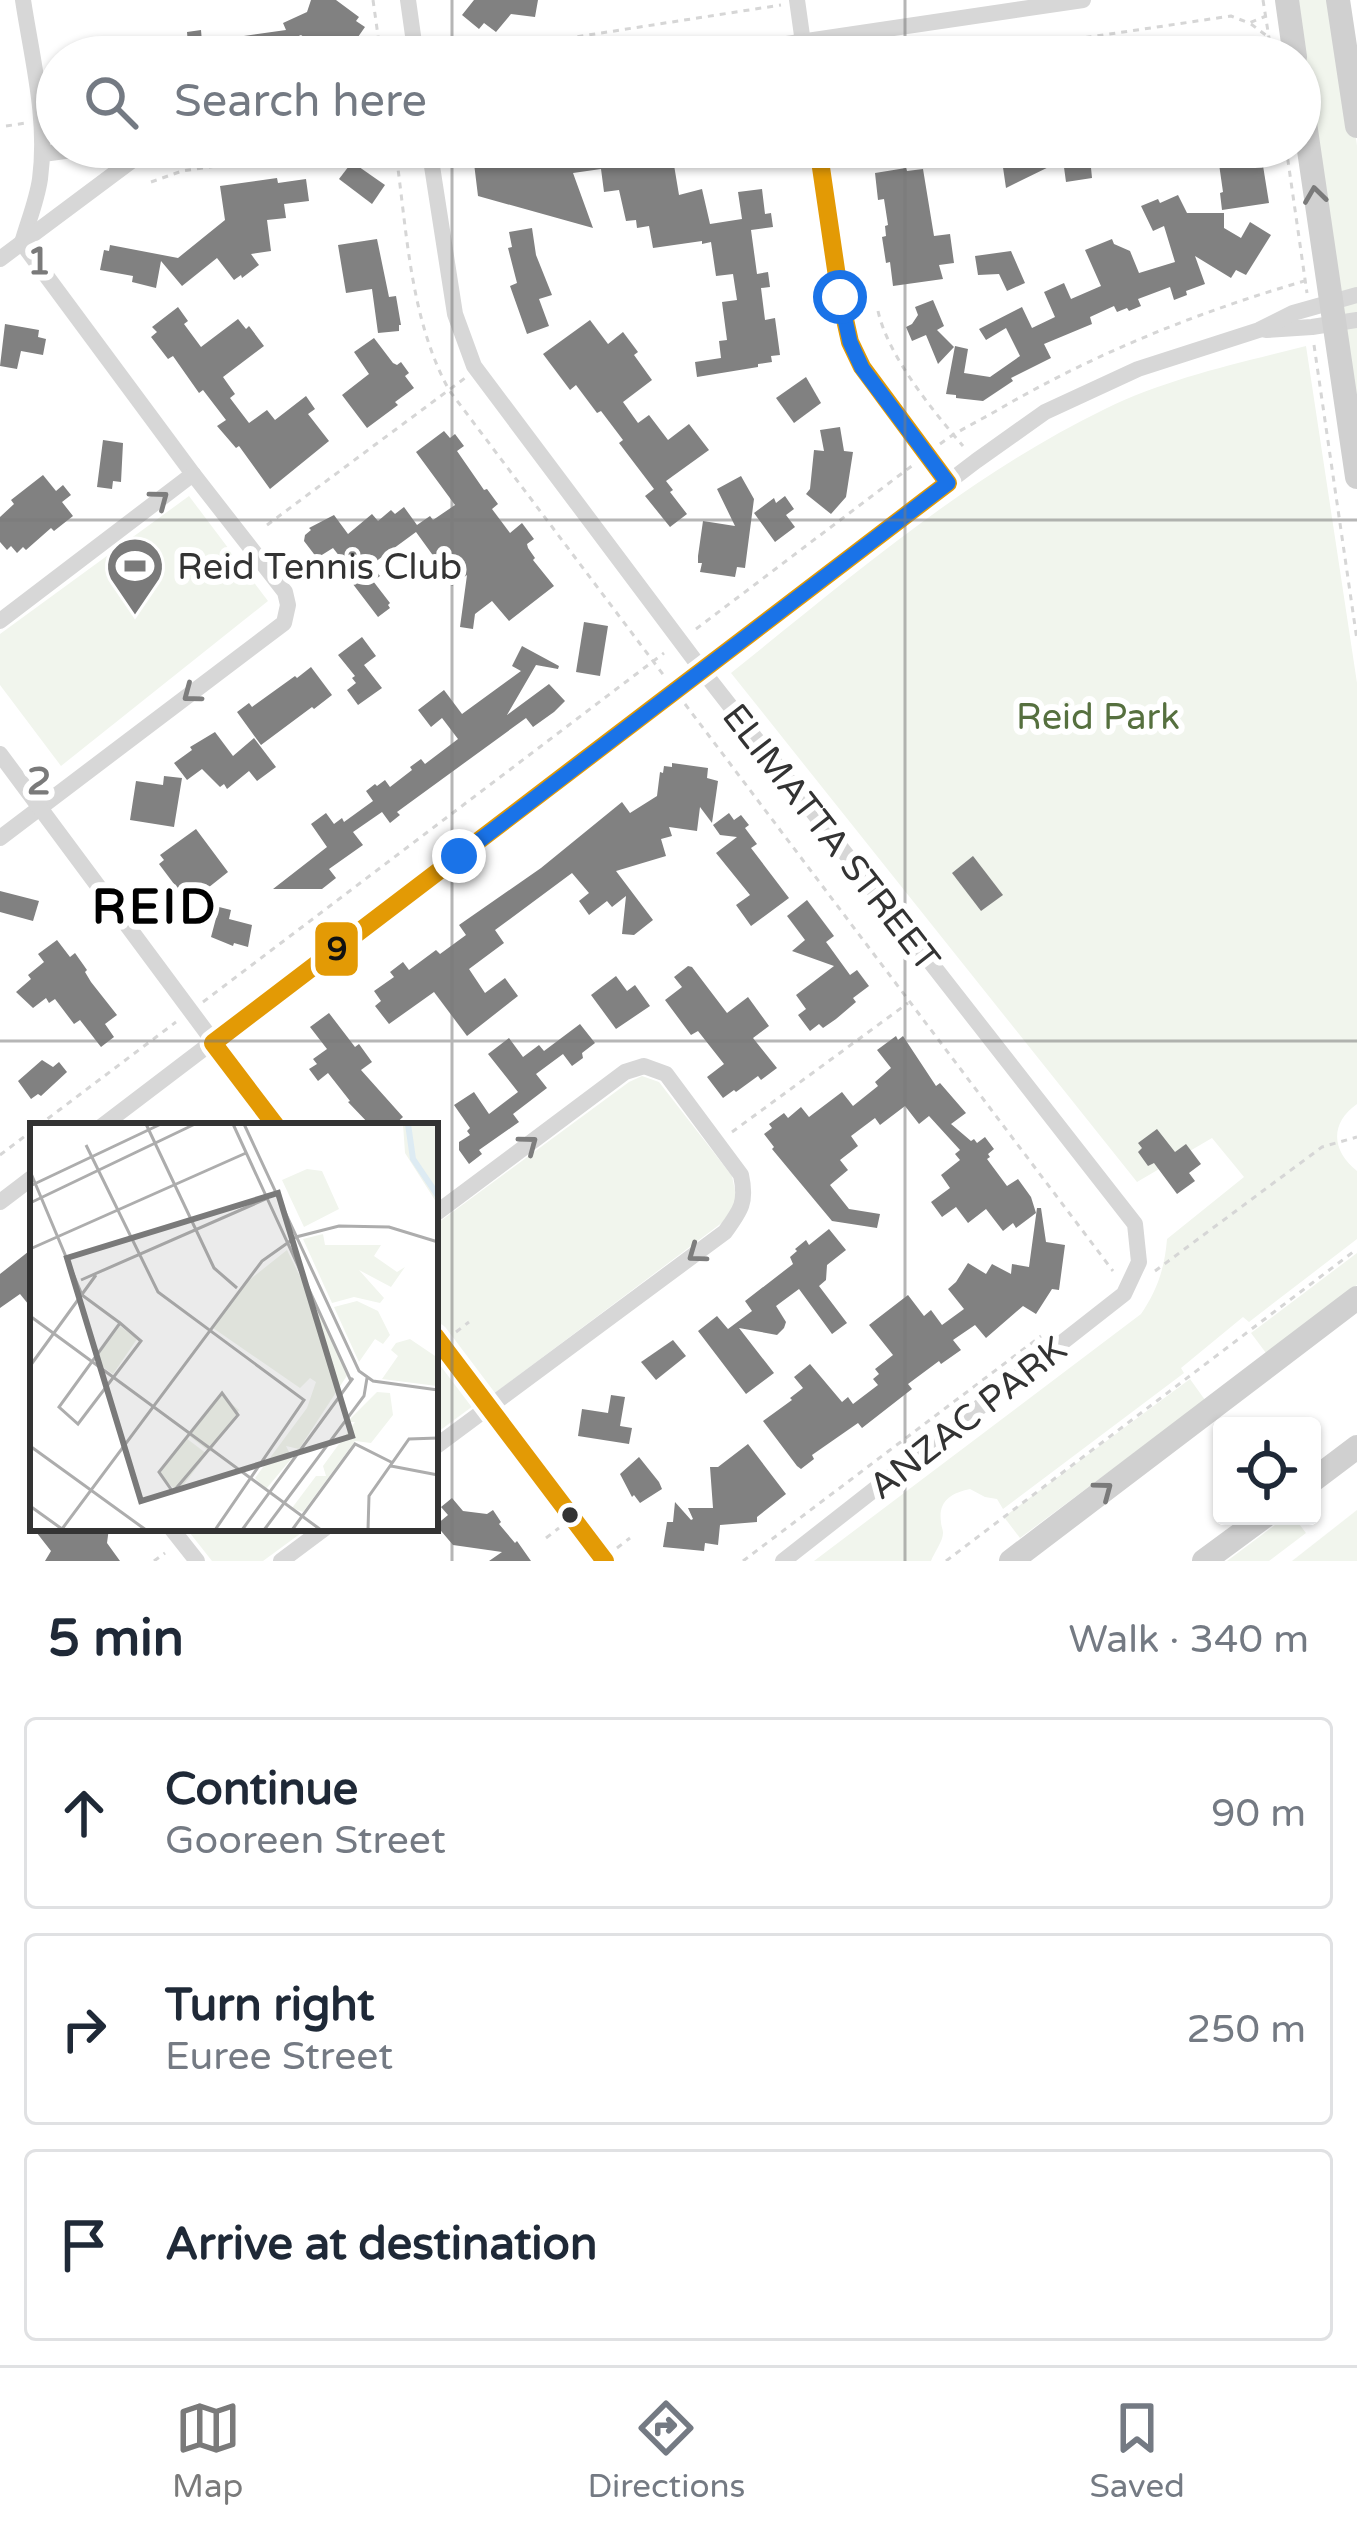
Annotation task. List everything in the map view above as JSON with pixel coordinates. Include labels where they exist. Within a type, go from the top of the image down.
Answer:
[{"type":"main road","points":[[1338,0],[1357,126]]},
{"type":"main road","points":[[1280,6],[1289,36]]},
{"type":"main road","points":[[1310,168],[1328,316],[1357,476]]},
{"type":"main road","points":[[1011,1561],[1357,1298]]},
{"type":"main road","points":[[1321,1474],[1357,1448]]},
{"type":"main road","points":[[1204,1561],[1253,1525]]},
{"type":"street","points":[[23,0],[36,82]]},
{"type":"street","points":[[408,0],[413,36]]},
{"type":"street","points":[[878,36],[1083,0]]},
{"type":"street","points":[[797,1],[802,36]]},
{"type":"street","points":[[22,243],[42,168]]},
{"type":"street","points":[[0,260],[122,168]]},
{"type":"street","name":"ELIMATTA STREET","points":[[432,168],[455,314],[473,366],[702,670],[1135,1224],[1139,1262]]},
{"type":"street","points":[[821,168],[850,342],[862,368],[948,483]]},
{"type":"street","points":[[0,838],[284,623],[288,605],[284,592],[22,243]]},
{"type":"street","points":[[106,1123],[1045,412],[1138,369],[1258,330],[1328,316],[1357,295]]},
{"type":"street","points":[[0,621],[193,474]]},
{"type":"street","points":[[0,754],[274,1123]]},
{"type":"street","points":[[438,1212],[626,1072],[644,1066],[666,1074],[742,1175],[746,1195],[725,1232],[438,1445]]},
{"type":"street","points":[[0,1202],[30,1179]]},
{"type":"street","name":"ANZAC PARK","points":[[783,1561],[1124,1294],[1139,1262]]},
{"type":"street","points":[[438,1340],[605,1561]]},
{"type":"street","points":[[173,1531],[197,1561]]},
{"type":"street","points":[[281,1561],[322,1531]]},
{"type":"path","points":[[373,0],[378,36]]},
{"type":"path","points":[[1263,0],[1280,6]]},
{"type":"path","points":[[578,36],[797,1]]},
{"type":"path","points":[[1250,23],[1280,6]]},
{"type":"path","points":[[1270,36],[1280,6]]},
{"type":"path","points":[[1096,36],[1231,16],[1266,36]]},
{"type":"path","points":[[151,182],[203,168]]},
{"type":"path","points":[[398,168],[422,328],[449,390],[1126,1289]]},
{"type":"path","points":[[1289,168],[1305,281],[1328,316],[1357,640]]},
{"type":"path","points":[[43,1123],[953,434],[1090,361],[1194,318],[1305,281]]},
{"type":"path","points":[[878,311],[894,354],[953,434]]},
{"type":"path","points":[[267,525],[449,390]]},
{"type":"path","points":[[727,1136],[910,1002]]},
{"type":"path","points":[[0,1155],[30,1132]]},
{"type":"path","points":[[1139,1262],[1155,1271],[1322,1147],[1357,1137]]},
{"type":"path","points":[[946,1561],[1357,1249]]},
{"type":"path","points":[[743,1561],[1043,1334]]},
{"type":"path","points":[[154,1561],[165,1553]]},
{"type":"green space","points":[[1296,0],[1338,0],[1357,146],[1357,418],[1321,168],[1321,36],[1301,36]]},
{"type":"green space","name":"Reid Park","points":[[1306,346],[1357,683],[1357,1104],[1342,1120],[1337,1138],[1343,1155],[1357,1171],[1357,1239],[1249,1322],[1243,1317],[1181,1368],[1184,1373],[1003,1509],[997,1499],[970,1489],[952,1496],[942,1509],[943,1536],[931,1561],[814,1561],[1141,1314],[1159,1278],[1167,1239],[1244,1177],[1212,1138],[1137,1182],[731,673],[911,530],[1054,436],[1154,388]]},
{"type":"green space","name":"Reid Tennis Club","points":[[189,496],[268,601],[61,766],[0,685],[0,634]]},
{"type":"green space","points":[[642,1076],[659,1082],[732,1176],[737,1201],[723,1222],[491,1396],[438,1323],[438,1223]]},
{"type":"green space","points":[[1357,1253],[1357,1285],[1266,1353],[1251,1333]]},
{"type":"green space","points":[[438,1358],[473,1406],[438,1432]]},
{"type":"green space","points":[[1190,1379],[1205,1400],[1020,1538],[1004,1517]]},
{"type":"green space","points":[[1357,1510],[1357,1561],[1292,1561]]},
{"type":"green space","points":[[1275,1525],[1300,1525],[1306,1533],[1269,1561],[1227,1561]]},
{"type":"green space","points":[[188,1531],[304,1531],[263,1561],[212,1561]]},
{"type":"building","points":[[311,0],[336,0],[365,27],[359,36],[244,36],[286,30],[283,23],[307,12]]},
{"type":"building","points":[[474,0],[538,0],[535,17],[511,14],[496,32],[484,23],[479,29],[462,15]]},
{"type":"building","points":[[347,168],[361,168],[385,185],[372,204],[339,179]]},
{"type":"building","points":[[475,168],[674,168],[679,195],[702,189],[710,224],[742,219],[738,192],[762,189],[765,214],[771,213],[773,227],[751,230],[757,274],[768,272],[770,287],[761,288],[765,320],[775,318],[780,355],[758,367],[697,377],[695,362],[721,358],[719,341],[727,340],[722,302],[737,300],[733,274],[716,276],[711,242],[653,248],[649,226],[637,228],[636,220],[626,221],[619,190],[604,192],[601,169],[573,173],[593,228],[478,196]]},
{"type":"building","points":[[1003,168],[1047,168],[1006,188]]},
{"type":"building","points":[[1064,168],[1091,168],[1092,178],[1066,182]]},
{"type":"building","points":[[1220,168],[1263,168],[1269,203],[1222,210]]},
{"type":"building","points":[[923,169],[934,236],[950,234],[954,263],[939,265],[943,279],[893,286],[882,237],[888,225],[884,199],[878,200],[875,173]]},
{"type":"building","points":[[277,178],[278,183],[306,179],[309,201],[284,204],[286,218],[267,220],[271,251],[251,254],[259,265],[242,278],[234,280],[217,258],[182,286],[161,261],[156,288],[132,282],[133,276],[100,270],[104,250],[109,251],[110,245],[178,258],[225,220],[220,186]]},
{"type":"building","points":[[1178,195],[1187,213],[1224,213],[1224,228],[1241,238],[1250,222],[1271,235],[1246,275],[1236,270],[1231,278],[1195,256],[1205,284],[1186,291],[1187,295],[1174,300],[1170,287],[1138,299],[1141,306],[1129,311],[1117,312],[1114,306],[1090,317],[1092,324],[1044,344],[1051,358],[1011,378],[983,401],[946,394],[955,346],[968,349],[964,373],[990,377],[1020,356],[1006,328],[986,340],[979,329],[1022,307],[1032,328],[1055,317],[1044,292],[1064,283],[1071,299],[1101,286],[1085,250],[1112,239],[1130,251],[1139,273],[1175,262],[1164,226],[1153,231],[1141,206]]},
{"type":"building","points":[[532,228],[536,255],[552,295],[539,299],[549,326],[527,334],[510,286],[517,283],[508,248],[512,247],[509,232]]},
{"type":"building","points":[[377,239],[389,297],[396,296],[399,331],[378,333],[372,289],[346,293],[338,245]]},
{"type":"building","points":[[1011,251],[1025,283],[1007,291],[999,274],[978,275],[975,256]]},
{"type":"building","points":[[933,300],[944,326],[937,330],[954,347],[938,364],[926,335],[912,341],[906,327],[918,315],[915,307]]},
{"type":"building","points":[[178,307],[201,347],[238,319],[264,346],[223,377],[235,394],[230,398],[249,423],[267,410],[275,420],[306,396],[315,409],[308,414],[329,441],[270,489],[239,446],[217,426],[226,420],[203,390],[199,393],[173,356],[168,359],[151,337],[157,332],[152,327]]},
{"type":"building","points":[[590,320],[608,344],[623,332],[652,380],[623,402],[638,423],[649,415],[668,440],[689,424],[709,450],[666,481],[687,514],[670,527],[645,496],[654,489],[619,443],[623,440],[576,385],[570,390],[543,354]]},
{"type":"building","points":[[5,324],[39,330],[38,337],[46,339],[43,355],[21,351],[17,369],[0,366]]},
{"type":"building","points":[[374,338],[393,363],[401,362],[414,388],[367,428],[342,395],[369,374],[354,352]]},
{"type":"building","points":[[806,377],[821,403],[794,423],[776,398]]},
{"type":"building","points":[[840,427],[844,451],[853,452],[846,497],[831,514],[806,494],[814,450],[824,451],[820,430]]},
{"type":"building","points":[[444,431],[450,438],[455,434],[464,446],[457,451],[498,504],[492,509],[510,533],[522,523],[534,539],[527,544],[533,560],[554,586],[509,621],[492,601],[475,614],[473,629],[460,627],[467,575],[452,586],[416,532],[371,565],[380,576],[373,581],[390,603],[378,617],[346,575],[351,571],[333,548],[317,558],[304,541],[309,528],[334,515],[348,534],[372,514],[378,521],[404,507],[417,525],[455,505],[416,452]]},
{"type":"building","points":[[103,440],[123,443],[121,482],[113,481],[112,489],[97,487]]},
{"type":"building","points":[[43,475],[56,491],[63,485],[71,495],[62,502],[73,516],[26,550],[23,547],[17,553],[11,546],[7,550],[0,542],[0,517],[14,504],[11,500]]},
{"type":"building","points":[[741,476],[754,499],[745,568],[737,567],[735,577],[700,572],[703,521],[735,526],[717,489]]},
{"type":"building","points":[[785,496],[794,509],[786,515],[795,527],[775,542],[754,513]]},
{"type":"building","points":[[584,622],[608,626],[600,676],[576,672]]},
{"type":"building","points":[[362,637],[376,656],[364,665],[382,688],[358,705],[347,690],[356,683],[355,676],[338,655]]},
{"type":"building","points":[[522,646],[559,666],[536,665],[507,715],[549,684],[565,701],[554,712],[533,727],[526,718],[397,812],[400,815],[390,823],[382,812],[353,832],[363,845],[329,869],[336,878],[322,889],[273,889],[327,847],[311,824],[326,813],[334,824],[342,818],[344,822],[373,801],[366,791],[375,784],[385,780],[390,787],[421,759],[425,764],[458,739],[442,718],[431,727],[418,710],[444,690],[462,714],[521,671],[512,666]]},
{"type":"building","points":[[311,667],[332,695],[261,745],[237,712]]},
{"type":"building","points":[[215,732],[233,756],[254,738],[276,767],[257,781],[249,771],[227,789],[202,769],[187,780],[174,763]]},
{"type":"building","points":[[672,763],[708,768],[707,778],[718,781],[712,823],[700,807],[697,831],[669,827],[672,836],[661,839],[666,856],[616,871],[653,920],[634,935],[622,934],[626,896],[612,907],[607,901],[589,915],[579,901],[589,893],[572,873],[495,930],[504,943],[469,969],[485,993],[505,978],[518,996],[467,1036],[434,992],[389,1024],[375,1006],[381,1001],[374,991],[394,977],[390,972],[403,962],[409,970],[466,935],[459,925],[541,868],[622,802],[630,813],[657,796],[660,772]]},
{"type":"building","points":[[164,776],[182,778],[174,827],[130,820],[136,781],[163,785]]},
{"type":"building","points":[[729,813],[734,820],[741,815],[749,825],[745,828],[757,844],[751,848],[789,898],[751,926],[736,905],[750,895],[716,853],[737,837],[720,835],[713,825]]},
{"type":"building","points":[[196,829],[228,872],[194,899],[186,888],[180,892],[159,864],[164,860],[160,855]]},
{"type":"building","points":[[973,856],[1003,895],[981,911],[952,873]]},
{"type":"building","points":[[0,891],[39,901],[33,921],[0,912]]},
{"type":"building","points":[[807,900],[834,936],[826,942],[850,975],[857,970],[869,986],[836,1019],[810,1031],[798,1015],[806,1009],[796,995],[834,966],[792,951],[805,940],[787,916]]},
{"type":"building","points":[[219,907],[231,910],[229,919],[252,925],[248,947],[211,937]]},
{"type":"building","points":[[57,940],[70,957],[75,953],[117,1015],[105,1024],[114,1037],[101,1047],[55,999],[49,1003],[46,998],[33,1008],[16,992],[44,962],[38,954]]},
{"type":"building","points":[[688,966],[727,1013],[748,997],[769,1026],[753,1038],[777,1068],[723,1098],[707,1077],[724,1064],[698,1031],[691,1035],[665,1000],[682,987],[674,977]]},
{"type":"building","points":[[616,976],[627,991],[635,985],[650,1006],[616,1029],[591,995]]},
{"type":"building","points":[[329,1013],[372,1062],[361,1070],[403,1117],[396,1123],[368,1123],[328,1073],[318,1081],[309,1069],[317,1064],[313,1059],[327,1049],[310,1027]]},
{"type":"building","points":[[580,1024],[595,1043],[572,1066],[563,1054],[536,1074],[547,1088],[513,1114],[519,1122],[479,1150],[482,1154],[469,1164],[459,1142],[470,1135],[470,1128],[454,1105],[474,1092],[489,1114],[518,1092],[488,1054],[509,1038],[523,1057],[539,1045],[544,1051]]},
{"type":"building","points":[[896,1036],[898,1040],[903,1036],[936,1086],[940,1083],[966,1113],[951,1124],[971,1141],[985,1137],[994,1149],[987,1159],[1007,1186],[1018,1179],[1031,1197],[1036,1213],[1016,1228],[1013,1223],[1003,1231],[986,1209],[968,1223],[956,1207],[942,1217],[931,1202],[950,1188],[941,1175],[960,1160],[955,1154],[960,1150],[929,1116],[919,1124],[905,1106],[880,1125],[875,1118],[851,1136],[858,1146],[840,1160],[848,1170],[830,1185],[849,1209],[880,1214],[877,1228],[832,1221],[772,1149],[764,1134],[784,1113],[788,1118],[801,1107],[809,1117],[842,1092],[853,1106],[878,1086],[875,1082],[891,1068],[877,1050]]},
{"type":"building","points":[[42,1060],[53,1067],[59,1062],[67,1072],[41,1096],[31,1099],[18,1081]]},
{"type":"building","points":[[1157,1129],[1175,1152],[1186,1144],[1201,1164],[1189,1173],[1195,1181],[1177,1194],[1154,1163],[1148,1166],[1138,1152],[1142,1148],[1138,1143]]},
{"type":"building","points":[[1037,1208],[1041,1208],[1046,1242],[1065,1245],[1059,1290],[1052,1289],[1036,1314],[1023,1306],[986,1338],[975,1325],[953,1340],[961,1350],[908,1384],[912,1389],[862,1428],[858,1423],[812,1455],[814,1459],[801,1469],[797,1466],[763,1421],[803,1388],[794,1377],[810,1364],[842,1402],[848,1397],[853,1404],[878,1385],[873,1379],[879,1374],[875,1369],[893,1355],[869,1325],[908,1295],[924,1316],[931,1310],[942,1325],[964,1309],[948,1289],[968,1263],[986,1274],[992,1264],[1011,1274],[1012,1264],[1029,1267]]},
{"type":"building","points":[[829,1229],[846,1250],[827,1265],[826,1280],[819,1286],[847,1323],[832,1334],[799,1289],[776,1306],[786,1322],[777,1335],[739,1328],[774,1373],[746,1394],[698,1331],[717,1316],[728,1329],[752,1311],[745,1301],[793,1264],[790,1257],[795,1249],[806,1240],[809,1245]]},
{"type":"building","points":[[30,1250],[30,1306],[20,1294],[0,1308],[0,1274]]},
{"type":"building","points":[[673,1340],[686,1356],[656,1380],[641,1362]]},
{"type":"building","points":[[611,1395],[625,1397],[620,1426],[632,1428],[629,1444],[578,1436],[582,1409],[608,1413]]},
{"type":"building","points":[[748,1444],[786,1494],[757,1522],[720,1525],[718,1545],[705,1543],[704,1551],[663,1547],[675,1502],[691,1520],[688,1508],[713,1508],[710,1467],[718,1467]]},
{"type":"building","points":[[639,1457],[662,1489],[640,1503],[620,1474]]},
{"type":"building","points":[[452,1498],[463,1511],[487,1514],[493,1510],[531,1561],[489,1561],[502,1552],[453,1545],[438,1527],[448,1515],[441,1507]]},
{"type":"building","points":[[35,1531],[109,1531],[107,1543],[120,1561],[45,1561],[51,1551]]},
{"type":"transit line","name":"9","points":[[274,1123],[213,1043],[948,483],[862,367],[850,342],[821,168]]},
{"type":"transit line","name":"9","points":[[438,1340],[605,1561]]},
{"type":"place","name":"Reid Tennis Club","points":[[135,617]]},
{"type":"district","name":"REID","points":[[155,906]]},
{"type":"route","points":[[459,856],[948,483],[862,368],[850,342],[840,297]]}]
